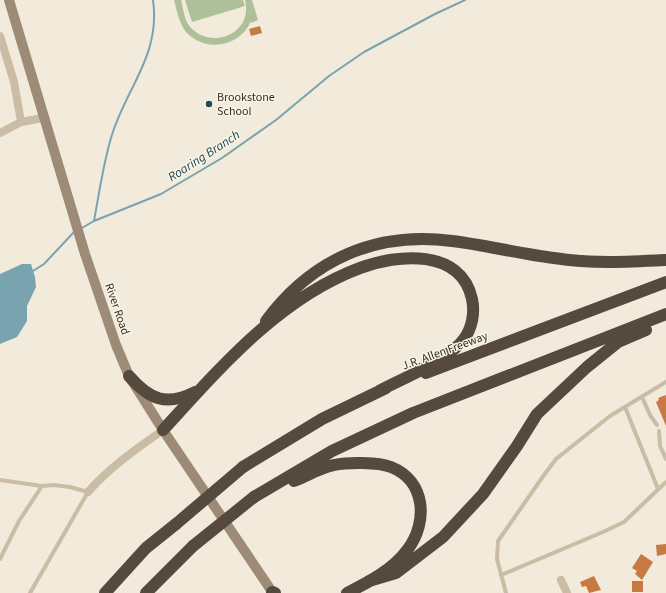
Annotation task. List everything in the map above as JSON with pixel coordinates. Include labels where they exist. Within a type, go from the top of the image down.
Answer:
[{"type":"highway","points":[[257,333],[276,307],[296,286],[312,274],[345,254],[364,247],[386,242],[412,239],[451,241],[555,259],[604,264],[666,260]]},
{"type":"highway","points":[[163,430],[201,388],[257,333],[292,306],[316,290],[360,268],[388,261],[408,259],[437,261],[446,264],[461,277],[471,294],[473,313],[468,332],[463,340],[449,354],[379,391]]},
{"type":"highway","name":"J.R. Allen Freeway","points":[[105,593],[146,548],[243,467],[322,419],[379,391],[666,282]]},
{"type":"highway","points":[[146,593],[193,546],[254,497],[332,451],[413,413],[666,314]]},
{"type":"highway","points":[[369,581],[396,573],[428,550],[457,524],[500,471],[537,414],[587,367],[618,342],[666,322]]},
{"type":"highway","points":[[129,376],[147,394],[160,400],[177,399],[201,388]]},
{"type":"highway","points":[[254,497],[334,465],[373,464],[389,466],[400,472],[410,482],[418,494],[422,508],[421,523],[413,541],[402,557],[369,581],[347,593]]},
{"type":"main road","name":"River Road","points":[[9,0],[43,118],[85,254],[111,331],[129,376],[163,430],[273,593]]},
{"type":"street","points":[[0,36],[14,82],[21,122]]},
{"type":"street","points":[[0,133],[21,122],[43,118]]},
{"type":"street","points":[[88,492],[104,474],[119,461],[163,430]]},
{"type":"street","points":[[561,580],[567,593]]},
{"type":"lane","points":[[506,593],[496,559],[498,540],[544,475],[556,460],[610,416],[666,382]]},
{"type":"lane","points":[[642,397],[650,415],[657,425]]},
{"type":"lane","points":[[625,407],[658,489]]},
{"type":"lane","points":[[659,432],[660,446],[666,459]]},
{"type":"lane","points":[[0,480],[42,486],[59,486],[88,492],[30,593]]},
{"type":"lane","points":[[501,575],[624,522],[666,482]]},
{"type":"lane","points":[[0,559],[19,521],[42,486]]},
{"type":"green space","points":[[174,0],[181,0],[188,24],[197,32],[207,37],[217,38],[227,36],[236,30],[243,22],[246,12],[245,0],[252,0],[258,20],[251,23],[251,21],[246,30],[239,37],[231,41],[212,45],[203,43],[194,39],[186,32],[178,17]]},
{"type":"green space","points":[[185,0],[243,0],[245,6],[192,22]]},
{"type":"water","points":[[22,264],[31,264],[36,287],[27,306],[27,321],[17,337],[0,344],[0,274]]},
{"type":"building","points":[[260,26],[262,33],[251,36],[249,29]]},
{"type":"building","points":[[666,395],[666,426],[656,402],[659,400],[658,398]]},
{"type":"building","points":[[666,544],[666,554],[657,556],[656,545]]},
{"type":"building","points":[[641,554],[653,562],[642,580],[635,574],[637,571],[632,568]]},
{"type":"building","points":[[594,576],[601,590],[589,593],[586,586],[582,587],[580,582]]},
{"type":"building","points":[[632,581],[643,581],[643,592],[632,592]]},
{"type":"waterway","points":[[94,221],[103,169],[111,138],[117,120],[147,55],[152,38],[154,20],[153,0]]},
{"type":"waterway","name":"Roaring Branch","points":[[80,229],[94,221],[161,194],[222,158],[276,120],[329,76],[364,52],[435,14],[465,0]]},
{"type":"waterway","name":"Roaring Branch","points":[[33,271],[44,264],[74,232]]},
{"type":"place","name":"Brookstone School","points":[[209,104]]}]
